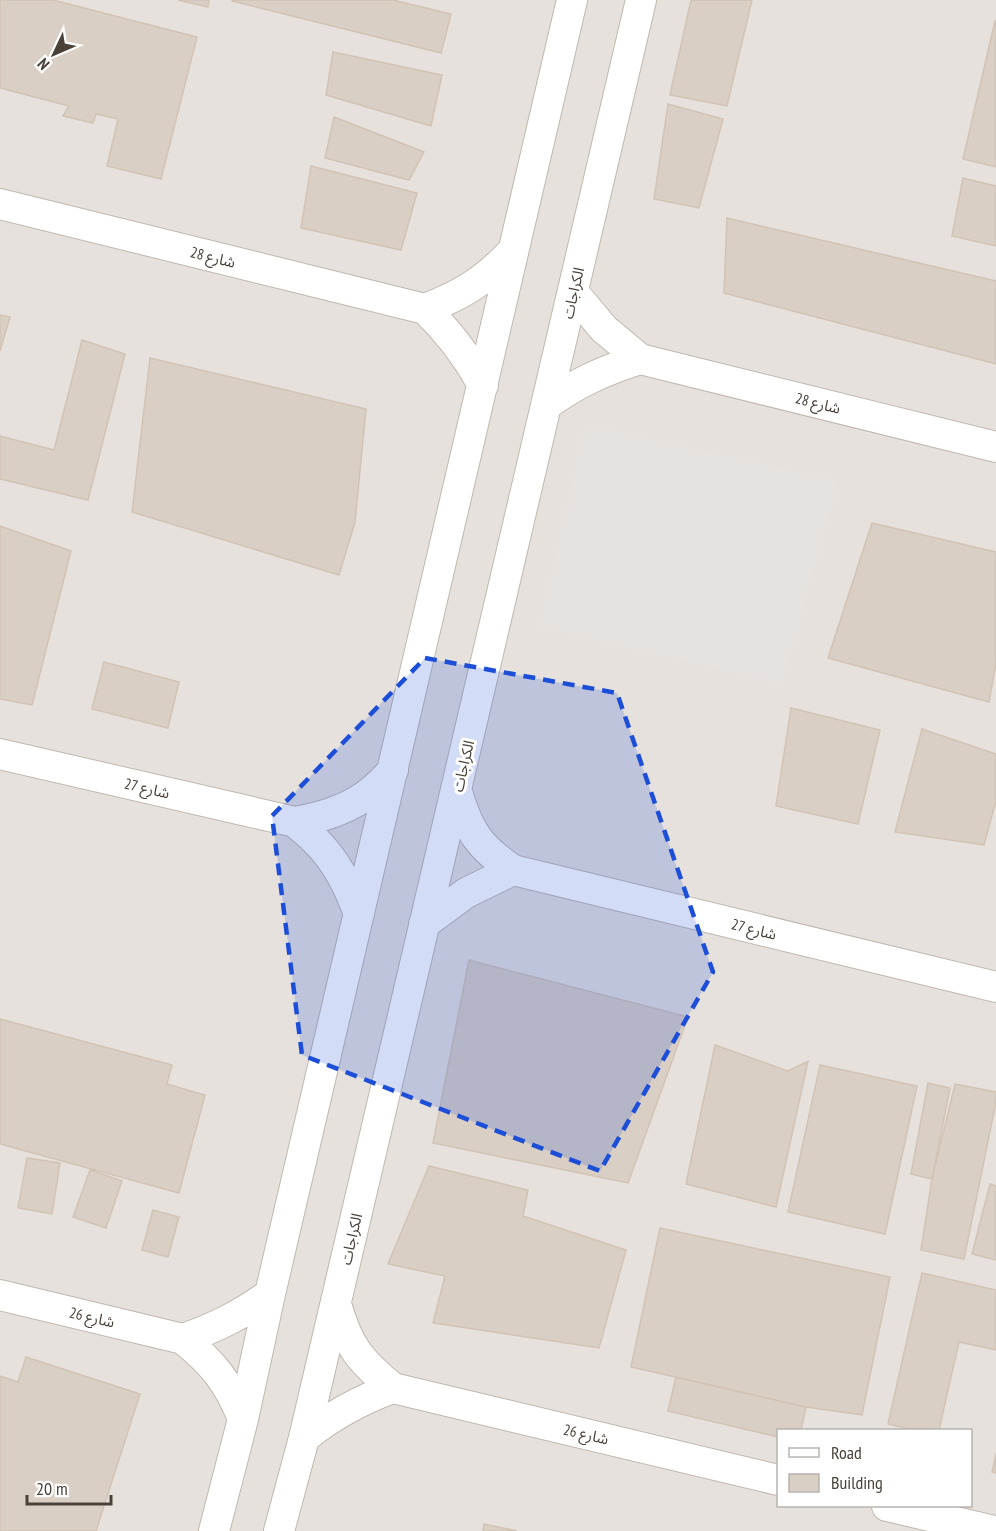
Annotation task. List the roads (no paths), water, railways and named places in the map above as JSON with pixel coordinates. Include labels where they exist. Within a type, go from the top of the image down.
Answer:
[{"type":"street","points":[[214,1531],[243,1419],[270,1294],[572,0]]},
{"type":"street","name":"الكراجات","points":[[279,1531],[336,1304],[641,0]]},
{"type":"street","name":"شارع 28","points":[[0,204],[426,309]]},
{"type":"street","points":[[483,385],[458,344],[426,309],[473,286],[494,271],[513,252]]},
{"type":"street","name":"شارع 28","points":[[573,292],[603,329],[640,359],[996,447]]},
{"type":"street","points":[[546,405],[590,377],[640,359]]},
{"type":"street","name":"شارع 27","points":[[0,754],[295,822],[323,817],[349,805],[373,790],[393,770]]},
{"type":"street","name":"شارع 27","points":[[457,792],[464,816],[476,838],[493,856],[513,870],[996,987]]},
{"type":"street","name":"شارع 27","points":[[295,822],[335,862],[349,887],[359,914]]},
{"type":"street","points":[[424,924],[466,893],[513,870]]},
{"type":"street","points":[[183,1339],[229,1320],[270,1294]]},
{"type":"street","name":"شارع 26","points":[[0,1295],[183,1339],[203,1355],[220,1374],[243,1419]]},
{"type":"street","name":"شارع 26","points":[[336,1304],[343,1329],[356,1352],[393,1388],[777,1480]]},
{"type":"street","points":[[304,1438],[346,1408],[369,1396],[393,1388]]},
{"type":"street","points":[[891,1507],[994,1531]]}]
